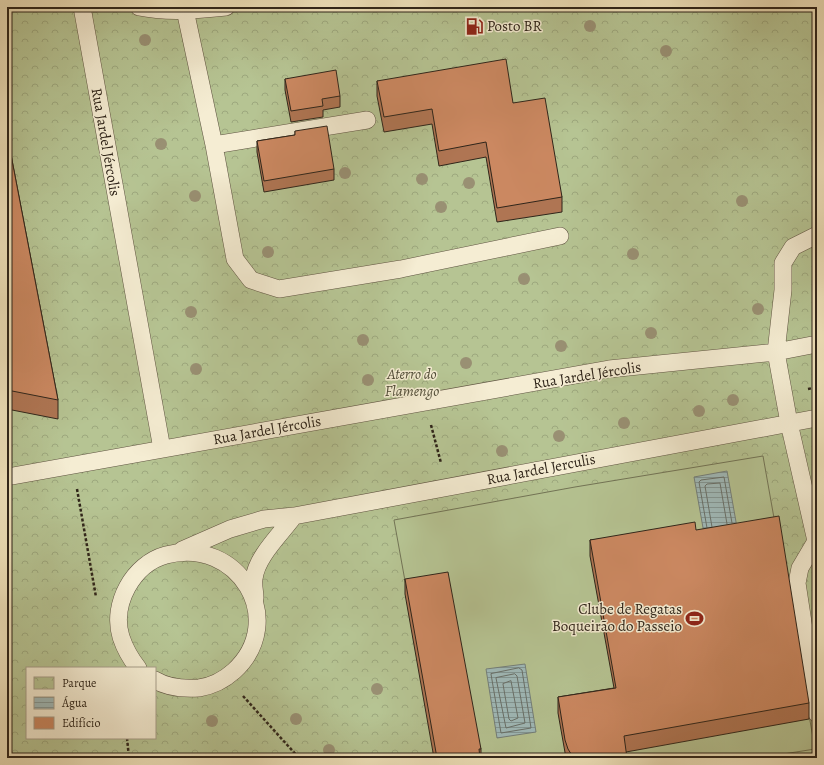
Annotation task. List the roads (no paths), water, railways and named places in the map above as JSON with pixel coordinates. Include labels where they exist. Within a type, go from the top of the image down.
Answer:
[{"type":"lane","name":"Rua Jardel Jércolis","points":[[82,7],[162,449],[609,369],[776,352],[817,344]]},
{"type":"lane","points":[[139,7],[152,10],[185,10],[226,7]]},
{"type":"lane","points":[[185,10],[214,145],[235,259],[251,280],[279,289],[401,268],[560,236]]},
{"type":"lane","points":[[214,145],[367,120]]},
{"type":"lane","points":[[817,235],[793,247],[783,263],[783,290],[776,352],[789,423],[817,541],[800,568],[797,583],[817,714]]},
{"type":"lane","name":"Rua Jardel Jerculis","points":[[180,552],[230,529],[264,519],[294,516],[817,418]]},
{"type":"lane","points":[[7,477],[162,449]]},
{"type":"lane","points":[[156,681],[162,684],[184,689],[206,687],[227,678],[241,664],[251,647],[257,628],[254,579],[263,554],[280,536],[294,516]]},
{"type":"lane","points":[[137,667],[128,655],[120,635],[118,614],[123,596],[132,579],[145,566],[161,557],[180,552],[201,553],[221,559],[237,572],[250,589],[256,609]]},
{"type":"water","points":[[727,471],[738,533],[705,539],[694,477]]},
{"type":"water","points":[[525,664],[536,732],[497,738],[486,669]]},
{"type":"place","name":"Posto BR","points":[[474,26]]},
{"type":"place","name":"Clube de Regatas Boqueirão do Passeio","points":[[695,618]]},
{"type":"park label","name":"Aterro do Flamengo","points":[[412,382]]}]
